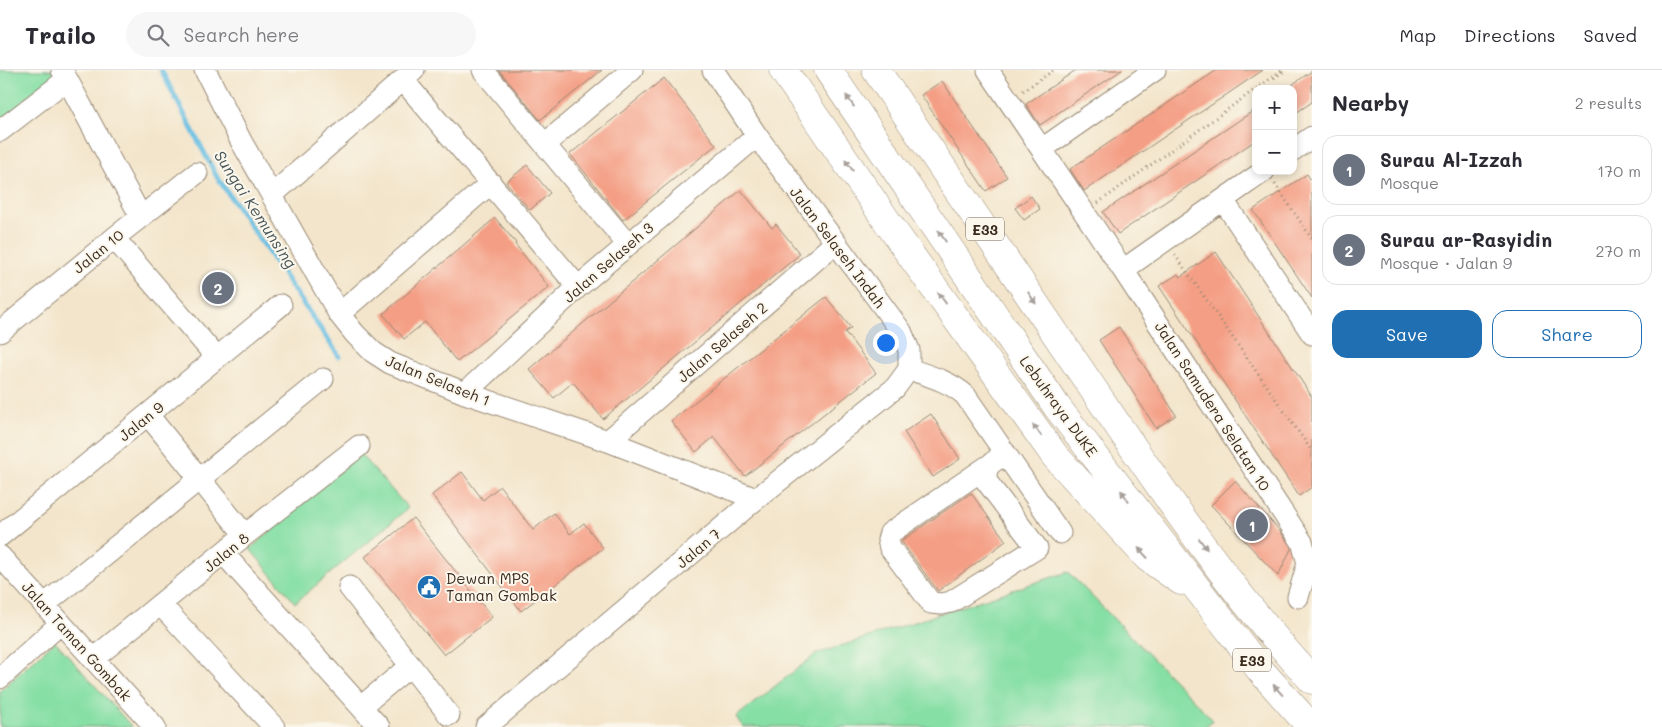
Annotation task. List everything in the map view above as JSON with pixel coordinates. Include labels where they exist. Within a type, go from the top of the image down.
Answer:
[{"type":"highway","points":[[783,70],[902,243],[1055,456],[1148,558],[1171,575],[1198,590]]},
{"type":"highway","name":"Lebuhraya DUKE","points":[[828,70],[1057,407],[1261,671],[1311,727]]},
{"type":"highway","name":"E33","points":[[876,70],[1158,483],[1245,602],[1312,680]]},
{"type":"highway","points":[[898,70],[1009,264]]},
{"type":"street","points":[[484,70],[628,246]]},
{"type":"street","points":[[545,144],[632,70]]},
{"type":"street","name":"Jalan Selaseh Indah","points":[[713,70],[757,136],[901,331],[908,350],[909,369]]},
{"type":"street","name":"Jalan Samudera Selatan 10","points":[[988,70],[1307,539]]},
{"type":"street","points":[[1042,149],[1155,70]]},
{"type":"street","name":"Jalan Selaseh 1","points":[[210,72],[241,142],[339,314],[373,352],[390,363],[465,393],[608,441],[756,499]]},
{"type":"street","points":[[0,131],[64,75],[140,217]]},
{"type":"street","points":[[272,194],[409,75],[490,183],[578,287]]},
{"type":"street","name":"Jalan Selaseh 3","points":[[465,393],[578,287],[757,136]]},
{"type":"street","points":[[1297,147],[1312,137]]},
{"type":"street","name":"Jalan 10","points":[[0,332],[140,217],[197,173]]},
{"type":"street","points":[[1123,270],[1222,200],[1267,175]]},
{"type":"street","points":[[339,314],[490,183]]},
{"type":"street","points":[[1222,200],[1312,334]]},
{"type":"street","points":[[114,238],[217,358]]},
{"type":"street","name":"Jalan Selaseh 2","points":[[608,441],[836,244]]},
{"type":"street","name":"Jalan 9","points":[[0,536],[281,305]]},
{"type":"street","points":[[909,369],[958,388],[965,395],[1060,532]]},
{"type":"street","name":"Jalan 7","points":[[486,727],[756,499],[895,388],[909,369]]},
{"type":"street","points":[[44,604],[323,379]]},
{"type":"street","points":[[148,415],[201,478],[245,535]]},
{"type":"street","name":"Jalan 8","points":[[93,659],[245,535],[359,446]]},
{"type":"street","points":[[988,466],[985,473],[987,482],[1037,548],[951,602],[942,604],[931,603],[890,548],[888,540],[890,533],[988,466],[1006,454]]},
{"type":"street","points":[[1298,597],[1308,563],[1307,539]]},
{"type":"street","points":[[224,554],[379,727]]},
{"type":"street","name":"Jalan Taman Gombak","points":[[0,556],[154,727]]},
{"type":"street","points":[[348,587],[449,715]]},
{"type":"street","points":[[160,604],[274,727]]},
{"type":"street","points":[[0,678],[60,623]]},
{"type":"street","points":[[362,706],[410,666]]},
{"type":"path","points":[[1009,101],[1054,70]]},
{"type":"path","points":[[1261,85],[1282,70]]},
{"type":"path","points":[[1265,85],[1286,70]]},
{"type":"path","points":[[1252,92],[1091,207],[1252,94]]},
{"type":"path","points":[[1267,175],[1312,239]]},
{"type":"path","points":[[1165,240],[1312,450]]},
{"type":"green space","points":[[0,70],[52,70],[55,75],[0,121]]},
{"type":"green space","points":[[360,454],[408,508],[295,603],[250,549]]},
{"type":"green space","points":[[1068,572],[1213,720],[1205,727],[743,727],[736,717],[816,654]]},
{"type":"green space","points":[[55,641],[132,727],[0,727],[0,691]]},
{"type":"building","points":[[499,70],[602,70],[540,120]]},
{"type":"building","points":[[1076,70],[1122,70],[1040,125],[1026,104]]},
{"type":"building","points":[[1217,70],[1263,70],[1084,191],[1070,169]]},
{"type":"building","points":[[1312,71],[1312,102],[1297,112],[1297,85],[1293,84]]},
{"type":"building","points":[[664,78],[716,145],[623,220],[570,154]]},
{"type":"building","points":[[942,81],[1007,177],[986,191],[921,95]]},
{"type":"building","points":[[1252,112],[1252,143],[1118,234],[1103,212]]},
{"type":"building","points":[[527,165],[550,193],[530,210],[506,182]]},
{"type":"building","points":[[1307,174],[1312,182],[1312,298],[1253,210]]},
{"type":"building","points":[[741,190],[772,228],[776,224],[800,254],[603,419],[573,382],[554,398],[529,369]]},
{"type":"building","points":[[1031,196],[1040,209],[1024,220],[1015,208]]},
{"type":"building","points":[[495,218],[549,287],[457,362],[425,322],[404,339],[383,314]]},
{"type":"building","points":[[1216,252],[1312,397],[1312,487],[1299,496],[1159,286],[1178,274],[1180,277]]},
{"type":"building","points":[[826,297],[851,328],[845,332],[876,373],[745,476],[714,437],[696,452],[671,421]]},
{"type":"building","points":[[1119,327],[1176,415],[1156,428],[1099,340]]},
{"type":"building","points":[[931,414],[960,459],[933,477],[904,432]]},
{"type":"building","points":[[462,472],[483,500],[500,486],[533,530],[554,513],[570,534],[584,523],[603,548],[521,611],[432,495]]},
{"type":"building","points":[[1235,481],[1280,531],[1291,547],[1278,576],[1211,505]]},
{"type":"building","points":[[971,493],[1006,541],[938,591],[901,541]]},
{"type":"building","name":"Dewan MPS Taman Gombak","points":[[413,518],[492,617],[444,655],[365,557]]},
{"type":"waterway","name":"Sungai Kemunsing","points":[[161,70],[217,177],[339,356]]},
{"type":"place","name":"Surau ar-Rasyidin","points":[[218,288]]},
{"type":"place","name":"Surau Al-Izzah","points":[[1252,525]]},
{"type":"place","name":"Dewan MPS Taman Gombak","points":[[429,587]]}]
